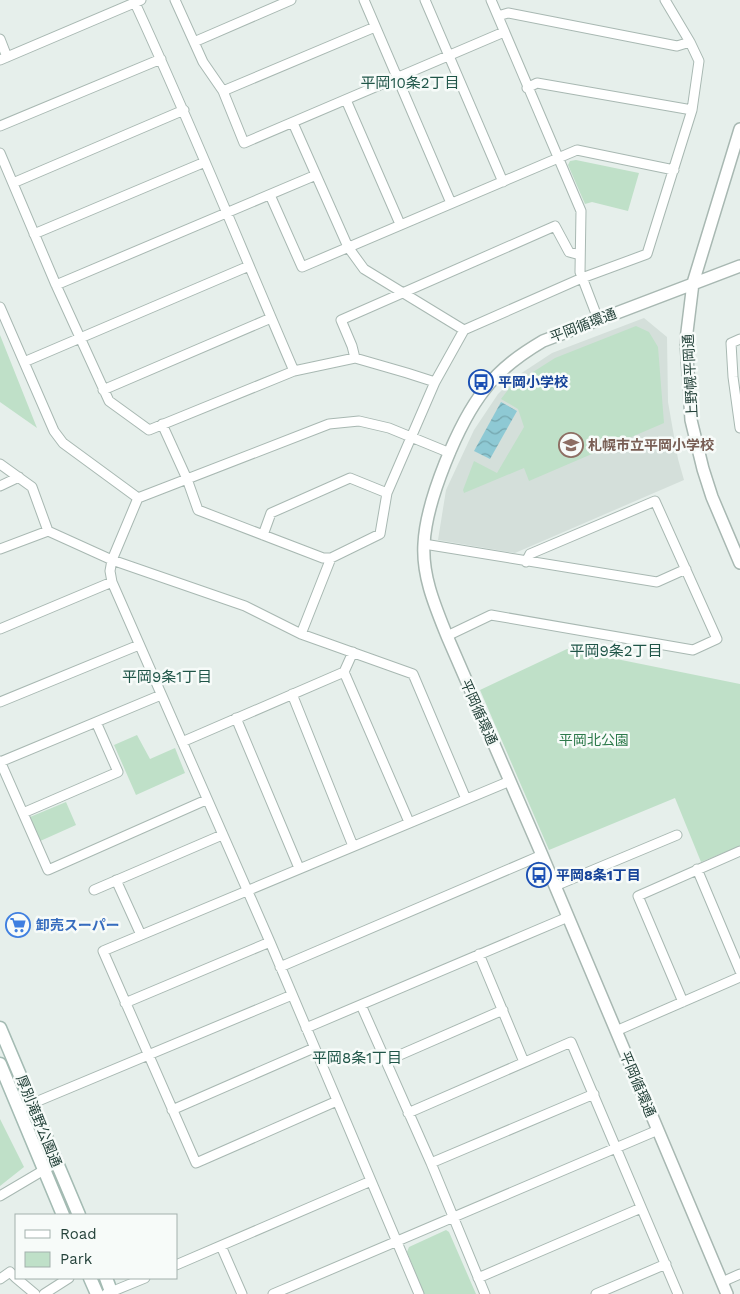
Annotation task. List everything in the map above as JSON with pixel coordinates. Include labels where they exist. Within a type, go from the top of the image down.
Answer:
[{"type":"main road","name":"厚別滝野公園通","points":[[0,1028],[79,1214]]},
{"type":"main road","name":"厚別滝野公園通","points":[[0,1064],[63,1214]]},
{"type":"main road","points":[[90,1279],[97,1294]]},
{"type":"main road","points":[[106,1279],[110,1293]]},
{"type":"street","points":[[176,0],[203,62],[224,91],[244,143],[504,32]]},
{"type":"street","points":[[194,42],[291,0]]},
{"type":"street","points":[[364,0],[451,203]]},
{"type":"street","points":[[425,0],[503,182]]},
{"type":"street","points":[[491,0],[581,211],[580,272],[598,319]]},
{"type":"street","points":[[162,424],[187,479],[198,510],[323,558],[331,558],[380,534],[387,493],[435,382],[464,330],[582,278],[647,254],[692,110],[699,61],[665,0]]},
{"type":"street","points":[[0,39],[4,58],[138,1],[226,214],[294,370]]},
{"type":"street","points":[[498,16],[508,13],[677,46],[690,42]]},
{"type":"street","points":[[224,91],[375,26]]},
{"type":"street","points":[[0,126],[161,59]]},
{"type":"street","points":[[527,88],[537,83],[692,110]]},
{"type":"street","points":[[346,100],[400,224]]},
{"type":"street","points":[[12,183],[184,110]]},
{"type":"street","points":[[293,123],[348,247],[364,269],[464,330]]},
{"type":"street","name":"上野幌平岡通","points":[[740,128],[693,283],[686,340],[691,420],[712,497],[736,542],[740,563]]},
{"type":"street","points":[[270,195],[302,267],[577,150],[674,170]]},
{"type":"street","points":[[0,153],[103,390],[109,401],[148,430],[294,370],[355,358],[435,382]]},
{"type":"street","points":[[34,234],[205,162]]},
{"type":"street","points":[[56,285],[316,175]]},
{"type":"street","points":[[355,358],[341,320],[402,292],[555,226],[570,252],[580,255]]},
{"type":"street","points":[[24,362],[249,266]]},
{"type":"street","name":"平岡循環通","points":[[728,1294],[432,600],[425,565],[424,544],[432,500],[450,453],[466,420],[484,390],[505,367],[523,352],[543,341],[740,266]]},
{"type":"street","points":[[0,307],[54,431],[63,442],[138,498]]},
{"type":"street","points":[[103,390],[271,318]]},
{"type":"street","points":[[740,339],[731,342],[733,377],[740,428]]},
{"type":"street","points":[[418,1294],[270,942],[206,800],[112,582],[110,571],[112,560],[138,498],[329,424],[359,421],[389,428],[450,453]]},
{"type":"street","points":[[0,464],[32,487],[48,531]]},
{"type":"street","points":[[0,486],[18,477]]},
{"type":"street","points":[[263,536],[272,513],[350,478],[387,493]]},
{"type":"street","points":[[447,636],[491,615],[693,650],[717,639],[655,500],[530,554],[526,562]]},
{"type":"street","points":[[0,549],[48,531],[112,560],[245,606],[301,634],[413,674],[466,798]]},
{"type":"street","points":[[424,544],[657,582],[686,569]]},
{"type":"street","points":[[301,634],[331,558]]},
{"type":"street","points":[[0,629],[112,582]]},
{"type":"street","points":[[0,702],[139,645]]},
{"type":"street","points":[[182,742],[344,672],[353,652]]},
{"type":"street","points":[[344,672],[409,822]]},
{"type":"street","points":[[292,694],[353,846]]},
{"type":"street","points":[[162,695],[0,762],[48,870],[206,800]]},
{"type":"street","points":[[236,718],[299,868]]},
{"type":"street","points":[[23,813],[118,772],[96,722]]},
{"type":"street","points":[[337,1101],[196,1163],[103,951],[510,781]]},
{"type":"street","points":[[555,886],[677,835]]},
{"type":"street","points":[[94,890],[222,836]]},
{"type":"street","points":[[683,1002],[638,896],[740,851]]},
{"type":"street","points":[[280,967],[542,855]]},
{"type":"street","points":[[697,869],[740,971]]},
{"type":"street","points":[[116,880],[141,935]]},
{"type":"street","points":[[306,1028],[568,917]]},
{"type":"street","points":[[125,1003],[270,942]]},
{"type":"street","points":[[479,954],[524,1062]]},
{"type":"street","points":[[616,1031],[740,977]]},
{"type":"street","points":[[19,1109],[292,996]]},
{"type":"street","points":[[361,1005],[431,1163],[452,1218],[485,1294]]},
{"type":"street","points":[[386,1061],[503,1010]]},
{"type":"street","points":[[408,1113],[571,1042],[678,1294]]},
{"type":"street","points":[[172,1110],[314,1048]]},
{"type":"street","points":[[431,1163],[594,1094]]},
{"type":"street","points":[[272,1294],[658,1130]]},
{"type":"street","points":[[0,1196],[44,1169],[56,1164]]},
{"type":"street","points":[[178,1263],[371,1182]]},
{"type":"street","points":[[478,1278],[641,1208]]},
{"type":"street","points":[[221,1246],[242,1294]]},
{"type":"street","points":[[596,1294],[666,1264]]},
{"type":"street","points":[[0,1279],[10,1272],[15,1277]]},
{"type":"street","points":[[722,1282],[740,1274]]},
{"type":"street","points":[[17,1279],[35,1294]]},
{"type":"street","points":[[44,1294],[67,1279]]},
{"type":"street","points":[[110,1293],[143,1279]]},
{"type":"shaded area","name":"札幌市立平岡小学校","points":[[644,318],[667,337],[668,402],[678,459],[684,480],[515,553],[438,540],[446,490],[474,430],[498,394],[514,378],[552,353]]},
{"type":"green space","points":[[576,160],[639,173],[628,211],[592,202],[585,204],[568,165],[570,161]]},
{"type":"green space","points":[[636,326],[649,332],[658,347],[664,423],[529,481],[524,468],[464,493],[463,490],[474,461],[497,473],[524,427],[518,409],[501,399],[511,386],[555,358]]},
{"type":"green space","points":[[0,335],[37,428],[0,402]]},
{"type":"green space","name":"平岡北公園","points":[[567,649],[740,684],[740,846],[701,862],[675,798],[549,850],[480,690]]},
{"type":"green space","points":[[137,735],[150,759],[175,748],[185,773],[136,795],[114,745]]},
{"type":"green space","points":[[66,802],[76,825],[38,842],[28,820],[30,817]]},
{"type":"green space","points":[[0,1119],[24,1167],[0,1186]]},
{"type":"green space","points":[[446,1230],[449,1232],[476,1294],[424,1294],[407,1252],[409,1247]]},
{"type":"water","points":[[501,402],[517,411],[490,459],[474,451]]},
{"type":"place","name":"平岡小学校","points":[[481,382]]},
{"type":"place","name":"札幌市立平岡小学校","points":[[571,445]]},
{"type":"place","name":"平岡8条1丁目","points":[[539,875]]},
{"type":"place","name":"卸売スーパー","points":[[18,925]]},
{"type":"district","name":"平岡10条2丁目","points":[[410,83]]},
{"type":"district","name":"平岡9条2丁目","points":[[616,651]]},
{"type":"district","name":"平岡9条1丁目","points":[[167,677]]},
{"type":"district","name":"平岡8条1丁目","points":[[357,1058]]}]
